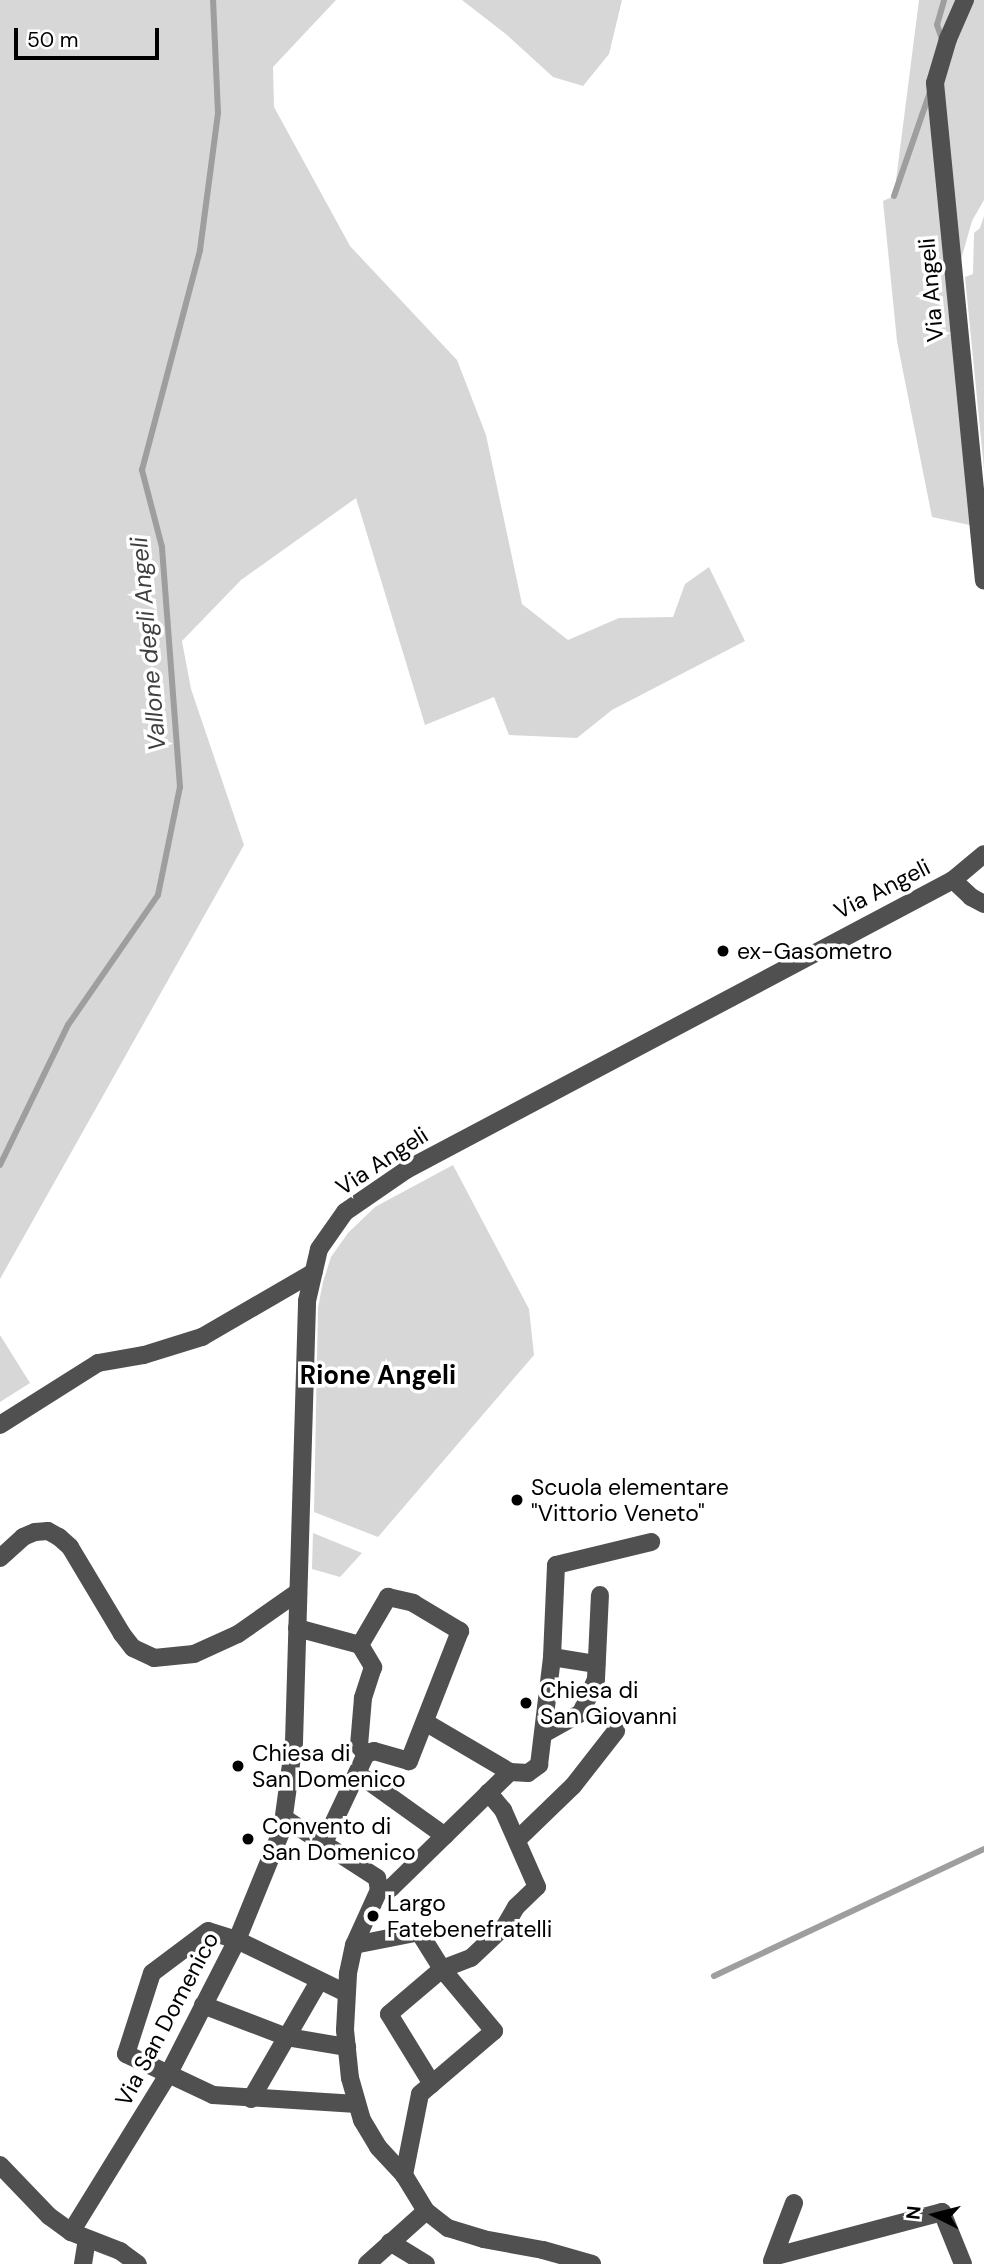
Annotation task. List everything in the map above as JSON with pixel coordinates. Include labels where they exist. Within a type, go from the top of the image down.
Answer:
[{"type":"street","name":"Via Angeli","points":[[965,0],[948,39],[935,83],[984,581]]},
{"type":"street","name":"Via Angeli","points":[[284,1818],[294,1742],[307,1314],[319,1249],[345,1212],[406,1170],[953,880],[984,854]]},
{"type":"street","points":[[953,880],[971,897],[984,904]]},
{"type":"street","points":[[0,1424],[98,1363],[144,1355],[202,1337],[314,1272]]},
{"type":"street","points":[[0,1558],[23,1537],[35,1532],[48,1531],[59,1536],[70,1547],[122,1634],[133,1648],[154,1658],[194,1654],[238,1634],[298,1592]]},
{"type":"street","points":[[425,1722],[510,1772],[528,1773],[539,1765],[552,1657],[556,1564],[651,1542]]},
{"type":"street","points":[[543,1734],[581,1713],[596,1679],[600,1595]]},
{"type":"street","points":[[324,1843],[366,1754],[374,1751],[409,1760],[460,1631],[413,1603],[388,1597],[360,1645]]},
{"type":"street","points":[[297,1628],[360,1645],[373,1667],[362,1710],[359,1746],[366,1754]]},
{"type":"street","points":[[552,1657],[596,1664]]},
{"type":"street","points":[[517,1840],[573,1786],[616,1731]]},
{"type":"street","points":[[510,1772],[445,1836],[385,1889],[354,1945],[346,1993],[347,2047],[362,2120],[378,2147],[404,2175],[426,2211],[448,2228],[460,2232],[592,2264]]},
{"type":"street","points":[[357,1773],[445,1836]]},
{"type":"street","points":[[432,2084],[389,2014],[442,1969],[471,1958],[505,1926],[516,1907],[537,1887],[503,1810],[488,1792]]},
{"type":"street","points":[[284,1818],[377,1878],[385,1889]]},
{"type":"street","name":"Via San Domenico","points":[[79,2236],[168,2075],[237,1940],[275,1849],[284,1818]]},
{"type":"street","points":[[346,1993],[237,1940],[208,1931],[152,1973],[126,2054],[213,2095],[357,2104]]},
{"type":"street","points":[[354,1945],[419,1932],[442,1969],[494,2031],[420,2094],[404,2175]]},
{"type":"street","points":[[251,2099],[319,1981]]},
{"type":"street","points":[[203,2005],[287,2037],[347,2047]]},
{"type":"street","points":[[0,2165],[48,2216],[79,2236],[120,2251],[138,2264]]},
{"type":"street","points":[[773,2260],[794,2203]]},
{"type":"street","points":[[367,2264],[426,2211]]},
{"type":"street","points":[[773,2260],[942,2213],[963,2264]]},
{"type":"street","points":[[79,2236],[83,2264]]},
{"type":"street","points":[[390,2242],[426,2264]]},
{"type":"shaded area","points":[[0,0],[336,0],[273,67],[274,107],[350,246],[457,360],[486,435],[522,604],[568,640],[619,618],[673,617],[685,584],[709,567],[745,641],[612,710],[577,738],[509,735],[494,697],[425,725],[356,498],[241,580],[182,641],[191,689],[244,845],[0,1279]]},
{"type":"shaded area","points":[[462,0],[622,0],[609,54],[583,86],[553,77],[507,35]]},
{"type":"shaded area","points":[[919,0],[984,0],[984,200],[972,221],[955,281],[979,527],[932,517],[897,341],[883,201],[894,196]]},
{"type":"shaded area","points":[[984,216],[984,469],[965,277],[973,274],[974,233],[980,228]]},
{"type":"shaded area","points":[[453,1165],[529,1309],[534,1355],[378,1537],[314,1512],[318,1308],[323,1282],[331,1257],[348,1233],[375,1207]]},
{"type":"shaded area","points":[[0,1335],[30,1383],[0,1402]]},
{"type":"shaded area","points":[[313,1533],[362,1553],[340,1577],[312,1569]]},
{"type":"waterway","name":"Vallone degli Angeli","points":[[0,1165],[68,1025],[158,895],[180,787],[162,547],[142,470],[200,250],[218,113],[213,0]]},
{"type":"waterway","points":[[943,42],[937,25],[944,0]]},
{"type":"waterway","points":[[894,196],[930,92]]},
{"type":"waterway","points":[[714,1976],[984,1849]]},
{"type":"place","name":"ex-Gasometro","points":[[723,951]]},
{"type":"place","name":"Scuola elementare \"Vittorio Veneto\"","points":[[517,1500]]},
{"type":"place","name":"Chiesa di San Giovanni","points":[[526,1703]]},
{"type":"place","name":"Chiesa di San Domenico","points":[[238,1766]]},
{"type":"place","name":"Convento di San Domenico","points":[[248,1839]]},
{"type":"place","name":"Largo Fatebenefratelli","points":[[373,1916]]},
{"type":"district","name":"Rione Angeli","points":[[378,1376]]}]
